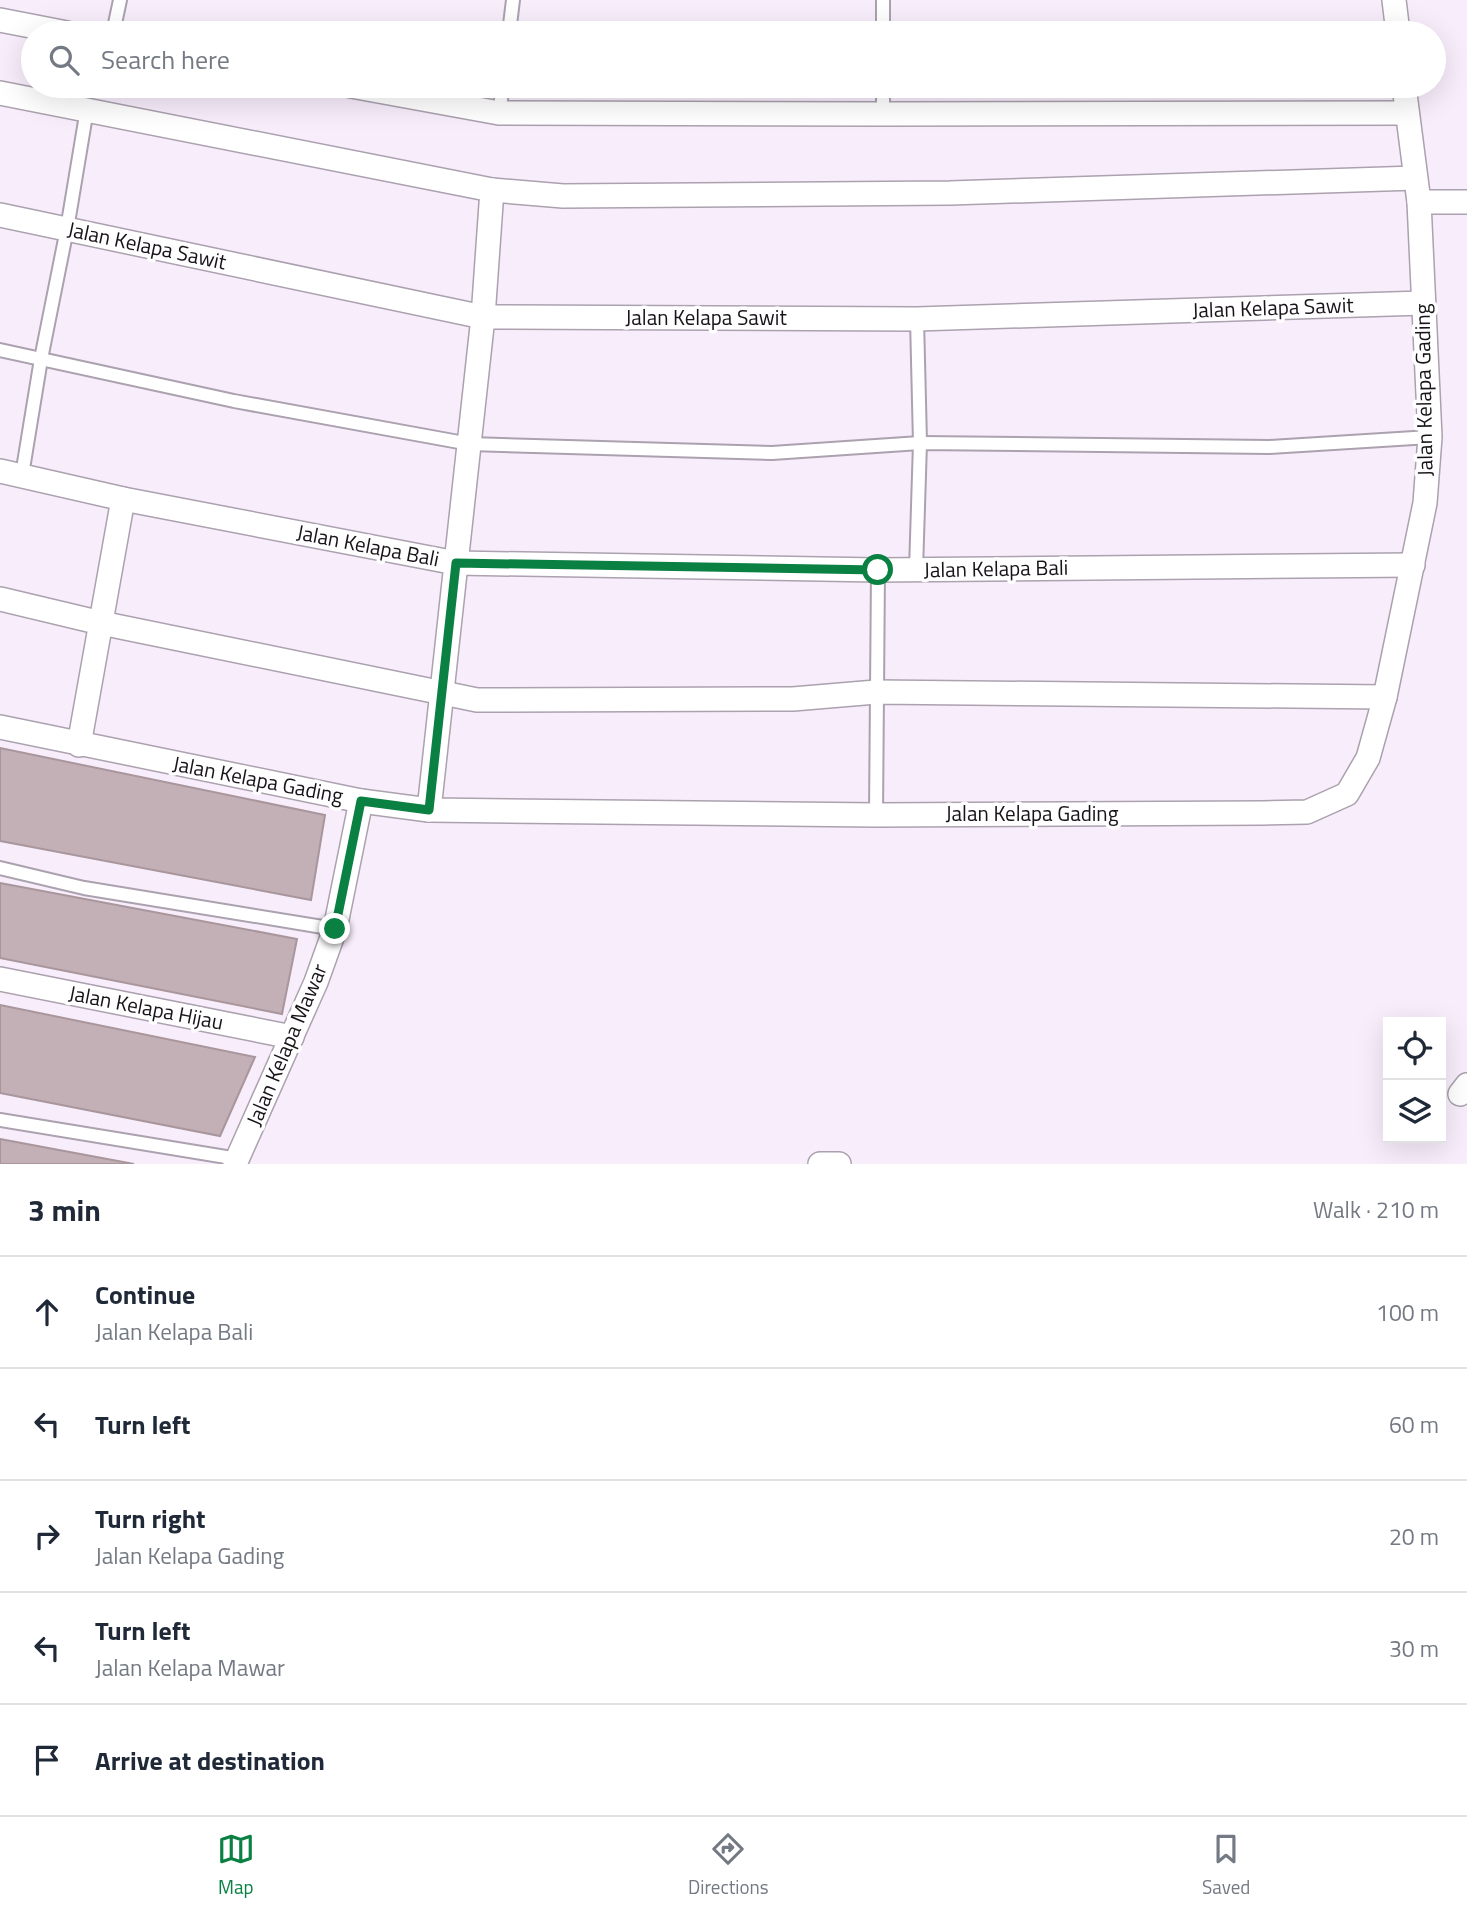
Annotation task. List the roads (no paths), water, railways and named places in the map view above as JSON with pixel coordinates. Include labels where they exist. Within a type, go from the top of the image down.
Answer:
[{"type":"street","points":[[1394,0],[1397,21]]},
{"type":"street","points":[[0,20],[21,24]]},
{"type":"street","points":[[0,93],[21,97]]},
{"type":"street","points":[[27,98],[492,190],[563,196],[950,193],[1415,178]]},
{"type":"street","points":[[417,98],[499,113],[1408,113]]},
{"type":"street","name":"Jalan Kelapa Gading","points":[[0,727],[361,801],[429,810],[876,815],[1307,812],[1347,794],[1368,758],[1385,697],[1425,503],[1430,437],[1419,202],[1406,98]]},
{"type":"street","points":[[429,810],[483,317],[492,190]]},
{"type":"street","points":[[1419,202],[1467,202]]},
{"type":"street","name":"Jalan Kelapa Sawit","points":[[0,215],[483,317],[918,319],[1423,303]]},
{"type":"street","name":"Jalan Kelapa Bali","points":[[11,473],[123,499],[456,563],[878,570],[1413,565]]},
{"type":"street","points":[[79,744],[123,499]]},
{"type":"street","points":[[0,598],[101,622],[477,700],[793,699],[876,692],[1385,697]]},
{"type":"street","name":"Jalan Kelapa Mawar","points":[[237,1162],[316,982],[335,929],[361,801]]},
{"type":"street","name":"Jalan Kelapa Hijau","points":[[0,979],[292,1037]]},
{"type":"street","points":[[820,1164],[839,1164]]},
{"type":"lane","points":[[116,21],[120,0]]},
{"type":"lane","points":[[510,21],[513,0]]},
{"type":"lane","points":[[883,0],[883,21]]},
{"type":"lane","points":[[499,113],[501,98]]},
{"type":"lane","points":[[883,98],[883,114]]},
{"type":"lane","points":[[11,473],[41,359],[87,109]]},
{"type":"lane","points":[[916,569],[920,443],[918,319]]},
{"type":"lane","points":[[0,350],[234,401],[470,444],[772,453],[920,443],[1269,447],[1430,437]]},
{"type":"lane","points":[[876,815],[878,570]]},
{"type":"lane","points":[[0,868],[84,888],[335,929]]},
{"type":"lane","points":[[0,1120],[237,1162]]}]
